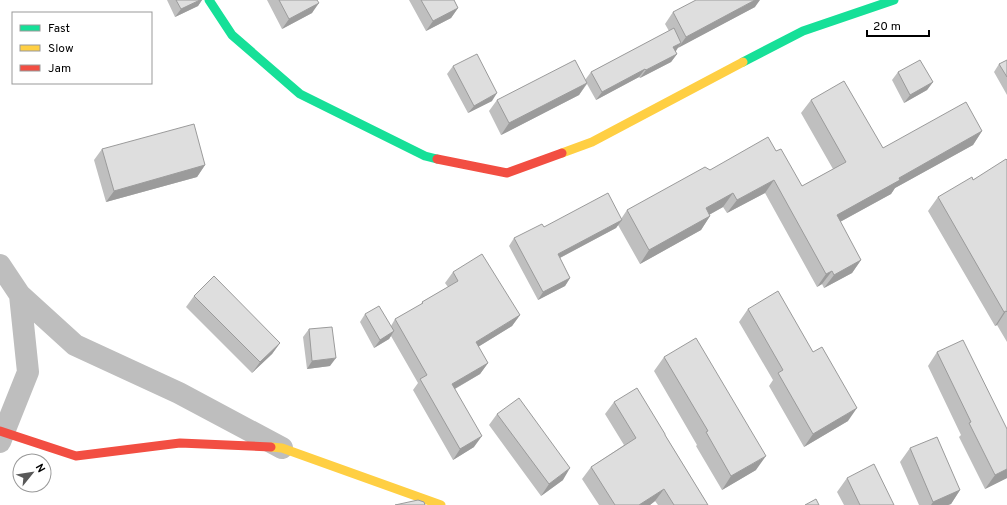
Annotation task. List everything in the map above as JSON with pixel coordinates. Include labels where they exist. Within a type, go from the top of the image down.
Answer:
[{"type":"street","points":[[209,0],[232,35],[300,94],[425,156],[507,173],[592,142],[803,31],[894,0]]},
{"type":"street","points":[[0,265],[20,295],[75,345],[179,394],[282,448],[441,505]]},
{"type":"street","points":[[20,295],[28,372],[2,435],[76,456],[180,443],[282,448]]},
{"type":"building","points":[[176,0],[200,0],[181,9]]},
{"type":"building","points":[[279,0],[317,0],[319,3],[289,19]]},
{"type":"building","points":[[421,0],[454,0],[458,8],[433,21]]},
{"type":"building","points":[[696,0],[755,0],[686,37],[673,12]]},
{"type":"building","points":[[674,28],[681,43],[673,47],[677,54],[602,92],[591,72]]},
{"type":"building","points":[[477,54],[497,93],[474,106],[453,66]]},
{"type":"building","points":[[575,60],[587,83],[509,123],[497,100]]},
{"type":"building","points":[[920,60],[933,82],[910,95],[898,72]]},
{"type":"building","points":[[1007,60],[1007,77],[999,64]]},
{"type":"building","points":[[844,81],[883,148],[966,102],[982,131],[899,178],[900,180],[837,215],[861,260],[834,275],[832,271],[826,274],[774,180],[737,200],[733,193],[706,208],[710,216],[649,250],[627,210],[705,167],[710,170],[768,137],[776,151],[781,149],[802,186],[846,162],[811,100]]},
{"type":"building","points":[[194,124],[205,165],[114,191],[102,149]]},
{"type":"building","points":[[1006,159],[1007,312],[1004,312],[938,197],[972,177],[973,180]]},
{"type":"building","points":[[608,193],[622,220],[558,254],[570,278],[543,292],[514,238],[542,224],[544,227]]},
{"type":"building","points":[[482,254],[520,315],[476,342],[488,363],[452,384],[482,436],[460,449],[420,379],[427,375],[395,319],[458,281],[453,272]]},
{"type":"building","points":[[214,276],[280,343],[260,362],[194,296]]},
{"type":"building","points":[[778,291],[813,352],[822,347],[857,408],[813,434],[778,373],[783,370],[748,309]]},
{"type":"building","points":[[379,306],[394,331],[380,340],[365,314]]},
{"type":"building","points":[[332,327],[336,358],[312,361],[309,329]]},
{"type":"building","points":[[696,338],[766,456],[731,476],[706,432],[708,431],[664,357]]},
{"type":"building","points":[[963,340],[1007,429],[1007,469],[995,475],[969,423],[971,422],[937,352]]},
{"type":"building","points":[[637,388],[708,505],[674,505],[664,489],[639,505],[615,505],[591,467],[636,438],[614,402]]},
{"type":"building","points":[[519,398],[570,468],[549,484],[497,414]]},
{"type":"building","points":[[937,437],[960,490],[933,502],[910,448]]},
{"type":"building","points":[[874,464],[894,505],[860,505],[847,478]]},
{"type":"building","points":[[816,499],[819,505],[805,505]]},
{"type":"building","points":[[418,500],[424,502],[425,505],[395,505]]},
{"type":"traffic: fast","points":[[209,0],[232,35],[300,94],[425,156],[437,159]]},
{"type":"traffic: fast","points":[[743,62],[803,31],[894,0]]},
{"type":"traffic: slow","points":[[562,153],[592,142],[743,62]]},
{"type":"traffic: slow","points":[[271,447],[282,448],[441,505]]},
{"type":"traffic: jam","points":[[437,159],[507,173],[562,153]]},
{"type":"traffic: jam","points":[[0,431],[76,456],[180,443],[271,447]]}]
